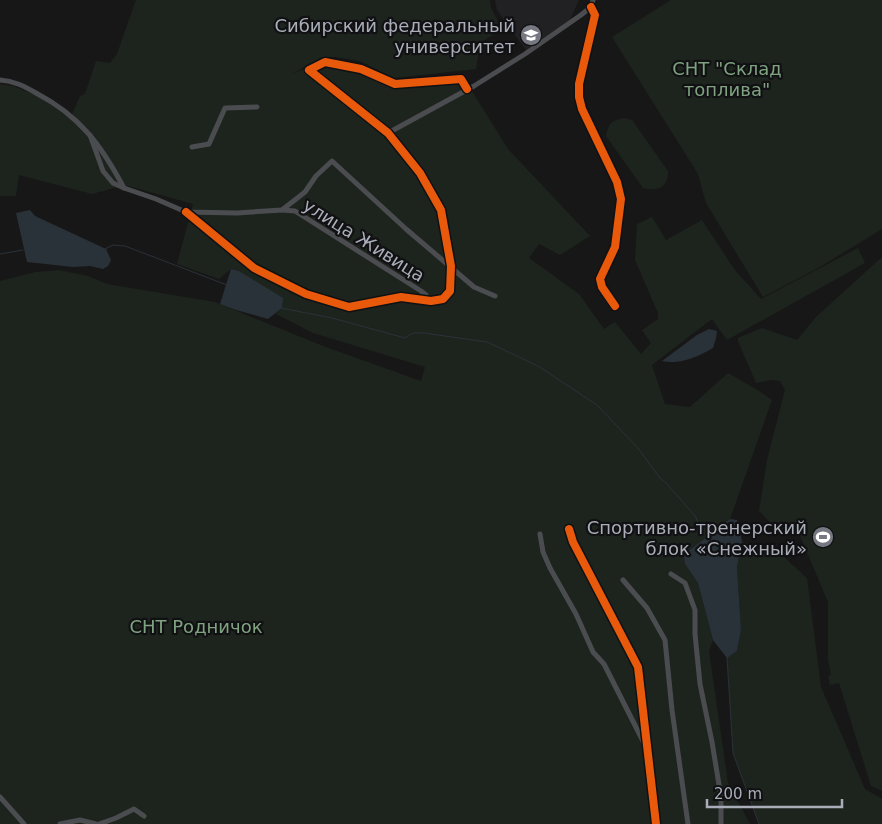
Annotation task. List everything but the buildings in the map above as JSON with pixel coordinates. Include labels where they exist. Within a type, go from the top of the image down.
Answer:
[{"type":"street","points":[[388,133],[525,54],[591,7],[593,0]]},
{"type":"street","points":[[591,7],[595,15],[579,84],[579,97],[582,110],[617,182],[621,198],[615,247],[600,279],[602,287],[615,306]]},
{"type":"street","points":[[90,134],[103,171],[113,183],[186,212],[254,268],[306,294],[349,307],[401,297],[426,300],[443,299],[450,291],[450,266],[440,210],[420,173],[388,133],[309,70],[325,62],[361,69],[395,84],[461,79],[467,89]]},
{"type":"street","points":[[0,80],[12,81],[56,104],[81,125],[90,134],[124,188]]},
{"type":"street","points":[[192,147],[209,144],[225,108],[257,107]]},
{"type":"street","points":[[186,212],[237,213],[282,210],[305,192],[316,176],[332,161],[406,229],[474,287],[495,296]]},
{"type":"street","name":"улица Живица","points":[[282,210],[295,211],[421,291],[426,295],[426,300]]},
{"type":"street","points":[[569,529],[573,542],[638,667],[656,824]]},
{"type":"street","points":[[540,534],[543,552],[550,568],[576,614],[593,652],[604,664],[648,750]]},
{"type":"street","points":[[671,574],[685,583],[695,610],[694,634],[700,684],[712,742],[722,824]]},
{"type":"street","points":[[623,580],[647,608],[665,640],[672,710],[688,824]]},
{"type":"street","points":[[0,797],[24,824]]},
{"type":"street","points":[[60,824],[80,820],[97,824],[116,818],[134,809],[144,816]]},
{"type":"shaded area","name":"Сибирский федеральный университет","points":[[495,0],[579,0],[570,20],[526,50],[497,10]]},
{"type":"shaded area","points":[[30,210],[35,216],[106,249],[111,260],[108,266],[103,269],[90,266],[73,267],[27,262],[16,213]]},
{"type":"shaded area","points":[[231,269],[239,271],[283,298],[282,308],[268,319],[220,304]]},
{"type":"shaded area","points":[[709,329],[717,331],[713,348],[688,359],[675,362],[662,361],[697,335]]},
{"type":"shaded area","points":[[730,519],[737,520],[742,541],[737,567],[741,630],[737,651],[727,658],[713,640],[698,583],[685,564],[684,557],[686,553]]},
{"type":"green space","name":"СНТ Родничок","points":[[136,0],[490,0],[491,8],[502,29],[480,43],[476,69],[394,78],[360,61],[322,57],[292,74],[325,60],[359,65],[394,81],[461,77],[470,88],[508,149],[590,236],[560,255],[539,244],[529,258],[579,294],[604,329],[615,322],[641,354],[651,343],[642,330],[658,319],[658,313],[635,260],[637,224],[652,217],[666,240],[702,220],[734,269],[761,299],[858,248],[865,263],[727,340],[712,319],[652,365],[665,404],[690,407],[728,373],[772,400],[730,519],[686,553],[684,557],[685,564],[698,583],[713,640],[709,651],[728,783],[750,824],[0,824],[0,281],[35,272],[59,270],[88,276],[107,284],[215,302],[323,346],[421,381],[425,367],[313,333],[276,314],[282,308],[239,271],[231,269],[219,279],[177,264],[193,204],[125,185],[92,194],[19,175],[16,196],[0,196],[0,84],[13,86],[43,98],[70,119],[80,96],[85,94],[96,61],[110,63],[117,54]]},
{"type":"green space","name":"СНТ \"Склад топлива\"","points":[[671,0],[882,0],[882,229],[820,267],[763,297],[706,203],[698,174],[612,37]]},
{"type":"green space","points":[[624,118],[632,120],[668,171],[666,181],[657,189],[643,188],[606,136],[611,123]]},
{"type":"green space","points":[[882,257],[882,791],[871,786],[839,683],[830,685],[828,676],[831,675],[828,660],[828,602],[798,531],[782,535],[759,511],[767,460],[785,390],[780,381],[771,380],[756,383],[738,338],[762,328],[797,340],[817,316]]},
{"type":"green space","points":[[742,541],[784,557],[807,578],[821,687],[865,789],[882,799],[882,824],[759,824],[733,753],[727,658],[737,651],[741,631],[737,567]]},
{"type":"waterway","points":[[105,249],[113,245],[125,246],[227,285]]},
{"type":"waterway","points":[[0,254],[23,250]]},
{"type":"waterway","points":[[281,308],[332,318],[405,338],[413,333],[424,333],[487,342],[538,366],[597,405],[637,447],[660,478],[696,517],[700,529]]},
{"type":"waterway","points":[[727,657],[733,753],[759,824]]},
{"type":"cycle path","points":[[591,7],[595,15],[579,84],[579,97],[582,109],[617,182],[621,199],[615,247],[600,279],[602,287],[615,306]]},
{"type":"cycle path","points":[[186,212],[254,268],[306,294],[349,307],[401,297],[431,301],[443,299],[450,291],[451,266],[441,210],[420,173],[388,133],[309,70],[325,62],[361,69],[395,84],[461,79],[467,89]]},
{"type":"cycle path","points":[[569,529],[573,542],[638,667],[656,824]]},
{"type":"place","name":"Сибирский федеральный университет","points":[[531,35]]},
{"type":"place","name":"Спортивно-тренерский блок «Снежный»","points":[[823,537]]}]
